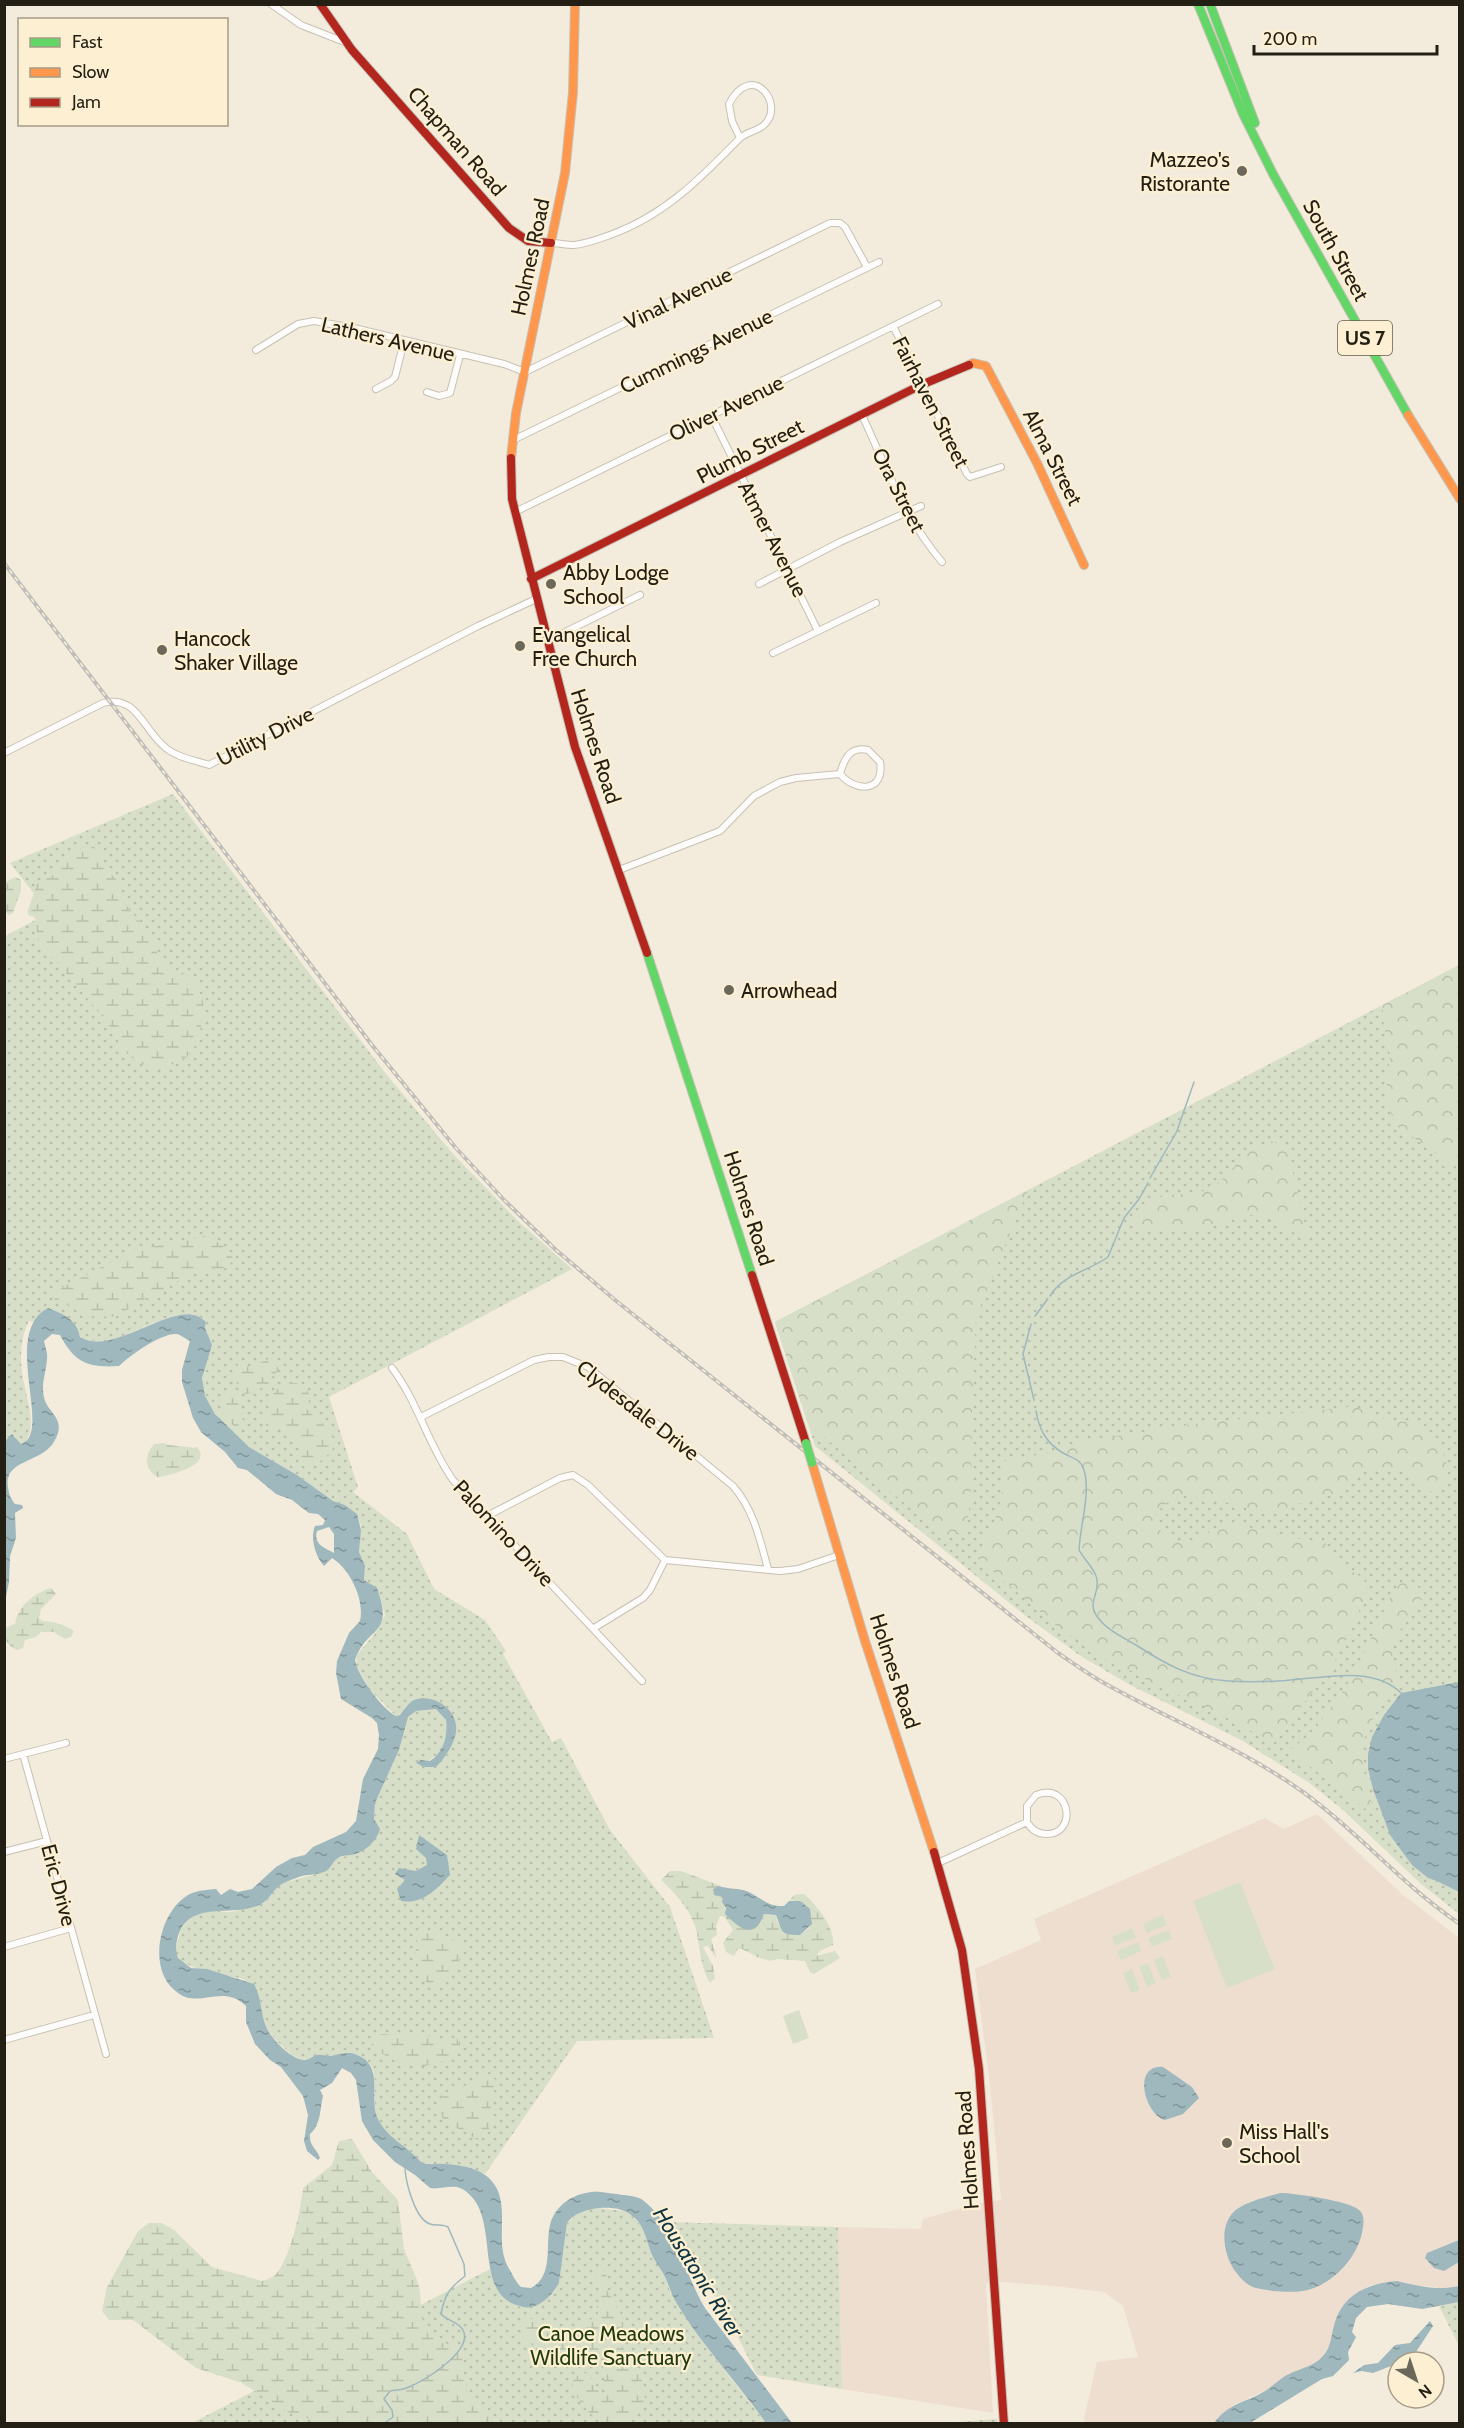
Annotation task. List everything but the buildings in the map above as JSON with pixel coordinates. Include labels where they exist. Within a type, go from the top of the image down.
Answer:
[{"type":"main road","name":"Chapman Road","points":[[320,4],[347,43],[509,228],[525,241],[540,245],[551,243]]},
{"type":"main road","name":"Holmes Road","points":[[575,4],[573,92],[565,173],[513,440],[510,471],[515,512],[575,747],[619,870],[806,1443],[839,1555],[938,1863],[962,1950],[979,2069],[1004,2424]]},
{"type":"main road","name":"South Street","points":[[1198,4],[1243,114],[1274,174],[1428,450],[1460,499]]},
{"type":"main road","name":"South Street","points":[[1212,4],[1216,21],[1274,174]]},
{"type":"main road","name":"Plumb Street","points":[[531,579],[921,386],[973,363],[986,366]]},
{"type":"main road","name":"Alma Street","points":[[986,366],[1037,463],[1084,565]]},
{"type":"street","points":[[271,4],[301,25],[347,43]]},
{"type":"street","points":[[551,243],[576,245],[624,230],[648,218],[693,186],[740,138],[760,127],[769,118],[771,106],[769,97],[760,88],[750,84],[740,87],[729,104],[732,121],[740,138]]},
{"type":"street","name":"Vinal Avenue","points":[[525,372],[831,223],[840,223],[845,227],[867,267]]},
{"type":"street","name":"Cummings Avenue","points":[[513,440],[879,261]]},
{"type":"street","name":"Oliver Avenue","points":[[515,512],[938,304]]},
{"type":"street","name":"Lathers Avenue","points":[[256,350],[298,324],[314,321],[519,368],[525,372]]},
{"type":"street","name":"Fairhaven Street","points":[[893,326],[921,386],[970,477],[1001,467]]},
{"type":"street","points":[[376,389],[395,377],[404,341]]},
{"type":"street","points":[[427,392],[439,396],[450,393],[460,355]]},
{"type":"street","name":"Ora Street","points":[[862,415],[906,513],[942,562]]},
{"type":"street","name":"Atmer Avenue","points":[[711,416],[818,631]]},
{"type":"street","points":[[759,584],[840,542],[921,506]]},
{"type":"street","points":[[547,641],[640,596]]},
{"type":"street","name":"Utility Drive","points":[[4,753],[103,703],[118,701],[126,703],[134,710],[166,749],[179,756],[209,765],[478,626],[536,599]]},
{"type":"street","points":[[773,653],[876,603]]},
{"type":"street","points":[[857,749],[868,750],[880,762],[880,774],[877,780],[864,787],[856,787],[840,774],[846,756],[857,749]]},
{"type":"street","points":[[619,870],[708,838],[720,831],[754,796],[780,782],[796,778],[840,774]]},
{"type":"street","name":"Clydesdale Drive","points":[[421,1417],[534,1360],[558,1356],[577,1361],[588,1367],[734,1486],[743,1498],[755,1523],[768,1569]]},
{"type":"street","name":"Palomino Drive","points":[[392,1368],[403,1383],[447,1471],[642,1681]]},
{"type":"street","points":[[487,1516],[560,1478],[573,1475],[588,1485],[665,1560],[768,1569],[798,1569],[839,1555]]},
{"type":"street","points":[[594,1628],[643,1598],[650,1590],[665,1560]]},
{"type":"street","points":[[4,1759],[66,1743]]},
{"type":"street","name":"Eric Drive","points":[[23,1754],[106,2054]]},
{"type":"street","points":[[1051,1793],[1058,1796],[1065,1804],[1067,1819],[1064,1826],[1054,1833],[1037,1832],[1027,1822],[1027,1806],[1036,1795],[1051,1793]]},
{"type":"street","points":[[938,1863],[1027,1822]]},
{"type":"street","points":[[4,1852],[47,1841]]},
{"type":"street","points":[[4,1947],[71,1928]]},
{"type":"street","points":[[4,2040],[94,2015]]},
{"type":"shaded area","name":"Miss Hall's School","points":[[1317,1814],[1402,1894],[1459,1938],[1459,2286],[1447,2289],[1417,2287],[1397,2281],[1370,2285],[1351,2298],[1339,2313],[1332,2341],[1323,2357],[1286,2376],[1267,2390],[1233,2405],[1214,2423],[1086,2423],[1084,2419],[1097,2362],[1138,2357],[1123,2306],[1104,2292],[1062,2287],[1005,2282],[986,2283],[993,2413],[842,2389],[838,2227],[921,2229],[923,2219],[979,2203],[1001,2200],[990,2086],[975,1969],[1041,1940],[1034,1919],[1265,1818],[1284,1829]]},
{"type":"green space","points":[[173,794],[386,1074],[454,1155],[518,1221],[572,1269],[329,1397],[358,1487],[353,1492],[407,1534],[434,1589],[485,1620],[506,1651],[503,1654],[552,1742],[561,1738],[610,1830],[670,1907],[714,2038],[577,2041],[485,2174],[466,2167],[433,2165],[419,2160],[394,2140],[379,2121],[375,2107],[374,2076],[369,2063],[364,2058],[350,2054],[320,2055],[304,2059],[296,2057],[277,2042],[266,2026],[262,2018],[256,1987],[243,1979],[188,1965],[176,1955],[182,1929],[186,1922],[199,1914],[239,1910],[285,1883],[320,1872],[337,1858],[363,1850],[367,1846],[378,1826],[374,1819],[375,1803],[399,1750],[408,1717],[416,1711],[436,1709],[446,1720],[446,1737],[441,1749],[432,1759],[417,1765],[444,1758],[449,1750],[455,1726],[450,1712],[444,1706],[436,1701],[396,1716],[369,1689],[356,1665],[357,1655],[376,1632],[385,1615],[379,1592],[364,1580],[365,1570],[359,1552],[361,1524],[345,1505],[333,1501],[297,1475],[249,1447],[221,1422],[208,1403],[202,1387],[203,1371],[212,1345],[205,1328],[206,1322],[197,1316],[186,1314],[173,1316],[121,1337],[100,1341],[83,1340],[79,1334],[29,1321],[23,1339],[21,1359],[30,1410],[30,1429],[23,1444],[19,1443],[14,1435],[5,1441],[5,936],[49,913],[10,863]]},
{"type":"green space","points":[[94,847],[101,853],[105,868],[118,881],[122,900],[153,938],[159,960],[163,965],[185,974],[194,982],[202,997],[204,1010],[198,1042],[187,1057],[173,1064],[155,1069],[138,1063],[124,1051],[107,1022],[56,961],[47,952],[39,949],[37,921],[28,915],[38,881],[54,875],[59,864],[69,852]]},
{"type":"green space","points":[[16,877],[21,880],[21,891],[13,913],[9,915],[5,912],[5,882]]},
{"type":"green space","points":[[1459,965],[1459,1914],[1421,1884],[1342,1809],[1308,1782],[1241,1740],[1132,1686],[1082,1657],[1027,1617],[815,1446],[775,1322]]},
{"type":"green space","points":[[1459,965],[1459,1169],[1398,1127],[1385,1102],[1390,1056],[1383,1020],[1383,1005]]},
{"type":"green space","points":[[1273,1141],[1288,1151],[1307,1234],[1303,1237],[1261,1216],[1252,1215],[1200,1230],[1164,1228],[1137,1230],[1134,1226],[1139,1213],[1150,1202],[1165,1196],[1206,1190],[1223,1179],[1251,1151]]},
{"type":"green space","points":[[1028,1190],[976,1317],[971,1498],[966,1527],[961,1532],[946,1537],[808,1424],[775,1322]]},
{"type":"green space","points":[[204,1236],[222,1245],[232,1256],[234,1260],[224,1269],[192,1271],[158,1295],[145,1299],[115,1317],[88,1316],[79,1308],[55,1302],[54,1295],[59,1289],[139,1248],[157,1246],[168,1240],[186,1241]]},
{"type":"green space","points":[[268,1359],[278,1364],[278,1371],[257,1392],[245,1394],[237,1384],[233,1369],[239,1364],[251,1367]]},
{"type":"green space","points":[[297,1383],[308,1392],[310,1398],[306,1408],[326,1426],[333,1437],[332,1451],[313,1466],[299,1464],[299,1445],[284,1427],[267,1427],[264,1421],[275,1407],[270,1399],[274,1393],[280,1387]]},
{"type":"green space","points":[[231,1392],[239,1399],[244,1426],[242,1429],[227,1419],[223,1410],[221,1401]]},
{"type":"green space","points":[[1348,1407],[1359,1408],[1381,1418],[1424,1425],[1446,1459],[1445,1487],[1436,1492],[1427,1491],[1407,1471],[1365,1468],[1356,1474],[1340,1492],[1300,1503],[1284,1512],[1268,1514],[1236,1504],[1184,1496],[1169,1501],[1155,1517],[1156,1524],[1164,1535],[1176,1541],[1188,1542],[1200,1539],[1220,1525],[1229,1523],[1310,1541],[1324,1541],[1337,1562],[1364,1580],[1368,1590],[1345,1643],[1329,1670],[1274,1743],[1192,1700],[1166,1691],[1128,1669],[1116,1666],[1058,1627],[978,1559],[999,1507],[1003,1461],[1047,1453],[1078,1442],[1188,1425]]},
{"type":"green space","points":[[154,1444],[197,1447],[200,1459],[189,1468],[158,1477],[150,1470],[147,1457]]},
{"type":"green space","points":[[1408,1580],[1421,1589],[1422,1599],[1396,1636],[1393,1644],[1392,1654],[1400,1684],[1374,1715],[1367,1730],[1364,1746],[1363,1761],[1376,1817],[1290,1751],[1315,1729],[1344,1690],[1362,1658],[1393,1591],[1403,1581]]},
{"type":"green space","points":[[51,1588],[56,1594],[41,1609],[39,1618],[74,1631],[71,1637],[65,1639],[54,1632],[41,1632],[36,1637],[25,1640],[23,1648],[14,1649],[6,1639],[5,1628],[15,1624],[20,1611],[28,1601]]},
{"type":"green space","points":[[670,1871],[681,1871],[721,1886],[713,1889],[724,1897],[724,1906],[728,1914],[741,1927],[760,1924],[764,1914],[776,1915],[778,1923],[800,1935],[810,1928],[793,1900],[789,1901],[794,1895],[804,1894],[824,1917],[833,1939],[833,1945],[820,1951],[816,1956],[835,1951],[840,1958],[814,1974],[810,1972],[805,1961],[778,1959],[770,1961],[742,1949],[738,1949],[734,1956],[726,1952],[723,1943],[733,1930],[725,1917],[720,1916],[716,1926],[717,1935],[711,1939],[717,1959],[708,1946],[703,1947],[713,1966],[715,1978],[710,1983],[703,1966],[692,1918],[661,1880]]},
{"type":"green space","points":[[1240,1882],[1275,1969],[1227,1988],[1193,1901]]},
{"type":"green space","points":[[1163,1915],[1167,1925],[1147,1933],[1143,1924]]},
{"type":"green space","points":[[1132,1928],[1136,1937],[1115,1946],[1112,1937]]},
{"type":"green space","points":[[1169,1930],[1172,1939],[1152,1947],[1148,1938]]},
{"type":"green space","points":[[429,1932],[459,1942],[464,1948],[453,1974],[439,1987],[431,1986],[425,1980],[417,1962],[417,1941],[420,1933]]},
{"type":"green space","points":[[1138,1942],[1141,1951],[1121,1960],[1117,1951]]},
{"type":"green space","points":[[1163,1956],[1171,1977],[1162,1980],[1154,1960]]},
{"type":"green space","points":[[1148,1963],[1156,1983],[1147,1987],[1139,1966]]},
{"type":"green space","points":[[1132,1969],[1140,1990],[1131,1993],[1123,1973]]},
{"type":"green space","points":[[799,2010],[809,2038],[793,2044],[783,2016]]},
{"type":"green space","points":[[382,2034],[428,2036],[443,2041],[457,2038],[461,2047],[451,2059],[425,2066],[407,2064],[375,2051],[372,2041]]},
{"type":"green space","points":[[486,2073],[496,2080],[491,2101],[491,2124],[485,2137],[477,2140],[464,2131],[444,2123],[439,2108],[443,2096],[450,2090],[461,2088]]},
{"type":"green space","points":[[352,2139],[372,2172],[398,2200],[404,2249],[419,2285],[423,2325],[429,2335],[440,2343],[453,2344],[461,2354],[467,2392],[502,2423],[322,2423],[290,2413],[242,2383],[196,2368],[133,2320],[109,2320],[102,2311],[107,2287],[138,2231],[149,2223],[162,2223],[174,2230],[212,2267],[262,2281],[274,2276],[290,2247],[303,2188],[332,2165],[339,2141]]},
{"type":"green space","name":"Canoe Meadows Wildlife Sanctuary","points":[[597,2208],[625,2211],[631,2214],[644,2229],[652,2256],[665,2277],[670,2291],[707,2348],[766,2423],[190,2424],[490,2269],[501,2292],[515,2305],[521,2307],[559,2283],[567,2223],[578,2213]]},
{"type":"green space","points":[[668,2222],[838,2227],[842,2389],[757,2375],[722,2306],[675,2241]]},
{"type":"green space","points":[[599,2267],[606,2272],[607,2290],[624,2319],[621,2345],[638,2371],[645,2392],[640,2410],[632,2418],[623,2422],[600,2421],[583,2405],[575,2392],[573,2381],[584,2372],[593,2380],[603,2397],[606,2397],[603,2368],[597,2356],[589,2356],[576,2362],[563,2361],[539,2350],[522,2336],[522,2321],[526,2316],[538,2322],[544,2330],[553,2333],[572,2329],[584,2319],[590,2320],[598,2315],[597,2306],[601,2302],[599,2284],[595,2275]]},
{"type":"green space","points":[[1459,2302],[1459,2346],[1439,2306]]},
{"type":"green space","points":[[997,2419],[997,2423],[956,2424],[956,2422]]},
{"type":"water","points":[[48,1308],[69,1318],[76,1326],[80,1337],[94,1341],[111,1340],[180,1315],[195,1315],[206,1322],[205,1328],[212,1345],[202,1378],[205,1396],[215,1414],[249,1447],[357,1514],[361,1530],[359,1552],[365,1566],[364,1580],[377,1588],[383,1615],[381,1623],[360,1649],[355,1660],[365,1682],[377,1699],[396,1716],[400,1715],[412,1701],[426,1698],[440,1702],[446,1707],[451,1712],[456,1725],[453,1742],[444,1758],[436,1767],[424,1767],[416,1763],[421,1760],[430,1761],[439,1753],[446,1737],[446,1720],[436,1709],[416,1711],[408,1717],[399,1750],[375,1803],[374,1819],[380,1829],[373,1842],[361,1852],[341,1856],[326,1871],[302,1876],[282,1884],[259,1905],[195,1916],[186,1922],[180,1931],[176,1948],[178,1958],[191,1968],[207,1969],[254,1984],[269,2032],[289,2054],[305,2060],[317,2055],[331,2056],[348,2053],[366,2060],[373,2073],[377,2117],[390,2135],[424,2163],[467,2167],[480,2172],[492,2181],[500,2195],[505,2260],[521,2287],[531,2288],[543,2276],[546,2268],[550,2225],[555,2213],[568,2200],[590,2192],[598,2192],[635,2197],[644,2201],[655,2212],[672,2237],[705,2308],[792,2423],[766,2423],[708,2349],[676,2302],[664,2274],[653,2257],[642,2228],[630,2214],[606,2208],[579,2213],[567,2223],[559,2283],[553,2292],[540,2304],[529,2307],[523,2307],[507,2300],[497,2289],[492,2274],[484,2222],[478,2207],[469,2194],[460,2188],[430,2188],[395,2162],[373,2140],[362,2121],[356,2080],[351,2073],[342,2068],[332,2083],[320,2090],[323,2096],[320,2116],[310,2134],[312,2145],[320,2158],[318,2160],[307,2151],[304,2141],[308,2115],[303,2096],[281,2067],[270,2060],[255,2044],[246,2022],[246,2006],[237,1999],[228,1997],[195,1999],[186,1997],[168,1984],[159,1958],[160,1944],[168,1917],[185,1897],[204,1890],[216,1889],[221,1895],[230,1889],[238,1892],[252,1889],[276,1867],[292,1858],[305,1855],[313,1847],[346,1832],[356,1821],[363,1779],[378,1749],[379,1735],[377,1723],[372,1718],[341,1699],[336,1673],[337,1661],[349,1633],[360,1621],[360,1604],[355,1586],[345,1570],[332,1558],[324,1566],[316,1552],[313,1541],[315,1526],[323,1525],[325,1520],[318,1514],[309,1513],[292,1500],[276,1494],[247,1470],[238,1468],[225,1452],[201,1432],[193,1418],[182,1382],[182,1370],[190,1341],[177,1334],[171,1334],[155,1341],[119,1366],[99,1366],[84,1362],[71,1352],[60,1335],[52,1334],[44,1341],[47,1352],[43,1385],[45,1401],[59,1426],[51,1446],[43,1453],[18,1466],[8,1478],[11,1498],[15,1504],[22,1505],[23,1508],[15,1513],[16,1538],[10,1556],[9,1582],[5,1602],[5,1441],[12,1434],[21,1444],[30,1436],[32,1422],[27,1359],[28,1338],[34,1321]],"holes":[[[329,1527],[334,1534],[334,1553],[320,1545],[316,1535],[317,1531]]]},
{"type":"water","points":[[1460,1682],[1459,1892],[1428,1878],[1412,1865],[1390,1835],[1373,1789],[1368,1768],[1368,1754],[1372,1737],[1384,1715],[1401,1693]]},
{"type":"water","points":[[419,1835],[447,1855],[450,1875],[428,1895],[416,1901],[401,1901],[397,1889],[405,1880],[395,1874],[399,1868],[416,1871],[427,1865],[426,1858],[416,1849]]},
{"type":"water","points":[[719,1886],[743,1890],[777,1906],[784,1906],[789,1901],[800,1901],[810,1909],[812,1924],[800,1935],[788,1934],[781,1929],[776,1915],[764,1914],[756,1927],[751,1930],[741,1927],[725,1914],[723,1897],[714,1895],[713,1889]]},
{"type":"water","points":[[1163,2067],[1192,2087],[1199,2098],[1183,2114],[1165,2120],[1151,2109],[1144,2090],[1147,2073],[1153,2068]]},
{"type":"water","points":[[1280,2193],[1309,2196],[1345,2204],[1359,2210],[1363,2216],[1358,2246],[1347,2264],[1332,2278],[1309,2290],[1278,2291],[1251,2286],[1235,2271],[1225,2248],[1227,2222],[1237,2209]]},
{"type":"water","points":[[1459,2240],[1459,2262],[1444,2271],[1434,2268],[1425,2258],[1427,2253]]},
{"type":"water","points":[[1397,2281],[1436,2288],[1459,2286],[1459,2302],[1422,2309],[1388,2304],[1367,2307],[1356,2318],[1352,2332],[1356,2337],[1348,2352],[1349,2360],[1333,2376],[1322,2379],[1250,2423],[1214,2423],[1226,2410],[1261,2394],[1288,2375],[1323,2356],[1331,2340],[1339,2312],[1351,2297],[1368,2287]]},
{"type":"water","points":[[1430,2321],[1433,2326],[1417,2350],[1390,2350],[1395,2345],[1410,2343]]},
{"type":"water","points":[[1386,2355],[1386,2368],[1373,2373],[1362,2371],[1353,2373],[1364,2365],[1378,2363]]},
{"type":"waterway","points":[[1150,1178],[1177,1131],[1194,1082]]},
{"type":"waterway","points":[[1050,1296],[1069,1278],[1108,1257],[1124,1218],[1148,1183]]},
{"type":"waterway","points":[[1035,1316],[1047,1300]]},
{"type":"waterway","points":[[1031,1324],[1023,1354],[1034,1400]]},
{"type":"waterway","points":[[1036,1411],[1041,1430],[1048,1440],[1057,1449],[1083,1466],[1086,1479],[1086,1499],[1079,1550],[1096,1576],[1094,1611],[1109,1629],[1168,1664],[1191,1674],[1215,1680],[1259,1682],[1342,1675],[1359,1676],[1374,1678],[1389,1684],[1401,1693]]},
{"type":"waterway","points":[[383,2424],[393,2417],[392,2410],[384,2399],[390,2391],[407,2388],[446,2364],[461,2347],[464,2338],[461,2327],[441,2314],[449,2292],[465,2276],[464,2264],[448,2227],[430,2224],[420,2215],[409,2191],[405,2169]]},
{"type":"railway","points":[[4,563],[372,1045],[455,1147],[505,1201],[556,1250],[615,1300],[1058,1653],[1104,1683],[1230,1748],[1303,1792],[1343,1824],[1419,1893],[1460,1924]]},
{"type":"traffic: fast","points":[[1198,4],[1243,114],[1273,174],[1408,415]]},
{"type":"traffic: fast","points":[[1210,4],[1255,123]]},
{"type":"traffic: fast","points":[[647,953],[752,1275]]},
{"type":"traffic: fast","points":[[806,1443],[812,1463]]},
{"type":"traffic: slow","points":[[511,458],[516,413],[565,173],[573,92],[575,4]]},
{"type":"traffic: slow","points":[[969,365],[973,363],[986,366],[1037,463],[1084,565]]},
{"type":"traffic: slow","points":[[1408,415],[1460,499]]},
{"type":"traffic: slow","points":[[812,1463],[865,1641],[934,1852]]},
{"type":"traffic: jam","points":[[320,4],[352,50],[509,228],[528,241],[551,243]]},
{"type":"traffic: jam","points":[[531,579],[921,385],[969,365]]},
{"type":"traffic: jam","points":[[511,458],[512,499],[575,747],[647,953]]},
{"type":"traffic: jam","points":[[752,1275],[806,1443]]},
{"type":"traffic: jam","points":[[934,1852],[962,1950],[979,2069],[1004,2424]]},
{"type":"place","name":"Mazzeo's Ristorante","points":[[1242,171]]},
{"type":"place","name":"Abby Lodge School","points":[[551,584]]},
{"type":"place","name":"Evangelical Free Church","points":[[520,646]]},
{"type":"place","name":"Hancock Shaker Village","points":[[162,650]]},
{"type":"place","name":"Arrowhead","points":[[729,990]]},
{"type":"place","name":"Miss Hall's School","points":[[1227,2143]]},
{"type":"water label","name":"Housatonic River","points":[[698,2272]]}]
